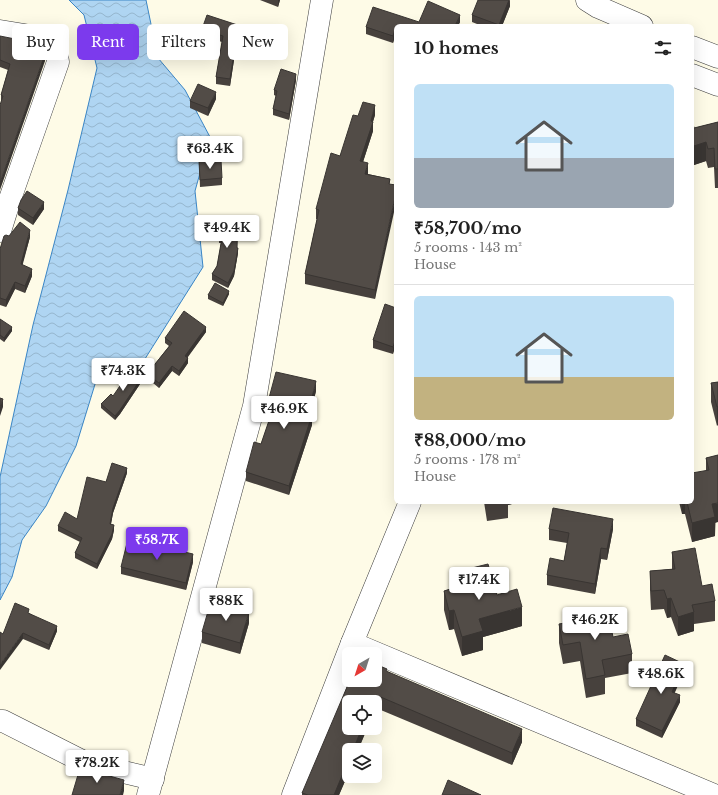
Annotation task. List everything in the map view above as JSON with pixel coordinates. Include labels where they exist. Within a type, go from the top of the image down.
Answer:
[{"type":"street","points":[[0,721],[3,721],[86,763],[150,787],[254,406],[322,0]]},
{"type":"street","points":[[587,0],[638,24]]},
{"type":"street","points":[[0,31],[43,38],[56,48],[58,62],[1,226]]},
{"type":"street","points":[[694,48],[718,57]]},
{"type":"street","points":[[694,76],[718,85]]},
{"type":"street","points":[[293,795],[352,643],[409,504]]},
{"type":"street","points":[[352,643],[713,795],[718,779]]},
{"type":"water","points":[[69,0],[146,0],[151,24],[147,24],[147,60],[160,60],[185,90],[210,137],[195,191],[203,267],[143,362],[96,381],[76,446],[46,506],[22,540],[12,577],[0,600],[0,477],[33,325],[68,190],[97,68],[95,60],[139,60],[139,24],[86,24],[84,15]]},
{"type":"building","points":[[478,0],[509,0],[499,24],[472,15]]},
{"type":"building","points":[[428,1],[460,15],[456,24],[394,24],[393,36],[366,27],[373,7],[419,22]]},
{"type":"building","points":[[207,15],[234,24],[228,24],[228,60],[233,60],[230,79],[216,77],[223,36],[220,35],[220,24],[204,24]]},
{"type":"building","points":[[0,36],[12,38],[12,60],[43,60],[0,183],[0,105],[3,96],[1,95],[10,64],[0,60]]},
{"type":"building","points":[[281,69],[296,74],[289,114],[273,109],[277,91],[274,90]]},
{"type":"building","points":[[198,84],[216,92],[208,108],[190,101]]},
{"type":"building","points":[[363,102],[375,105],[371,121],[373,122],[360,161],[368,163],[365,174],[390,179],[389,184],[394,185],[394,202],[375,290],[305,274],[319,210],[316,209],[331,153],[340,156],[353,115],[358,116]]},
{"type":"building","points":[[718,122],[718,169],[715,169],[714,148],[708,149],[706,142],[694,146],[694,128]]},
{"type":"building","points":[[221,160],[222,178],[200,180],[199,161]]},
{"type":"building","points":[[27,191],[44,202],[33,218],[18,208]]},
{"type":"building","points":[[220,217],[238,218],[238,248],[234,271],[228,283],[212,274],[217,266],[222,238],[219,238]]},
{"type":"building","points":[[20,222],[30,230],[21,264],[32,269],[25,286],[15,282],[6,300],[0,298],[0,249],[4,236],[9,236]]},
{"type":"building","points":[[215,283],[229,291],[223,303],[208,295]]},
{"type":"building","points":[[385,304],[394,307],[393,347],[373,340]]},
{"type":"building","points":[[184,311],[206,327],[185,356],[188,358],[179,371],[172,366],[159,383],[147,374],[172,343],[165,338]]},
{"type":"building","points":[[0,319],[12,327],[4,338],[0,335]]},
{"type":"building","points":[[133,367],[144,374],[115,416],[101,404],[111,394],[113,396]]},
{"type":"building","points":[[276,372],[316,381],[308,414],[312,415],[289,486],[246,472],[254,442],[261,444],[276,400],[269,398]]},
{"type":"building","points":[[718,382],[718,406],[717,407],[711,383]]},
{"type":"building","points":[[0,398],[3,399],[0,407]]},
{"type":"building","points":[[718,455],[718,503],[712,504],[715,517],[692,523],[687,504],[694,504],[694,473],[709,470],[706,458]]},
{"type":"building","points":[[112,463],[127,468],[113,508],[110,524],[114,525],[112,534],[97,564],[75,553],[82,538],[58,526],[65,512],[77,519],[87,477],[106,482]]},
{"type":"building","points":[[553,508],[613,519],[607,549],[601,548],[595,584],[547,575],[550,558],[564,561],[569,533],[549,529]]},
{"type":"building","points":[[128,539],[193,554],[186,583],[121,567]]},
{"type":"building","points":[[695,548],[702,586],[712,584],[715,601],[692,605],[694,612],[678,617],[671,598],[667,599],[664,590],[651,591],[650,571],[675,569],[672,552]]},
{"type":"building","points":[[488,564],[497,595],[517,589],[522,607],[479,619],[483,631],[462,637],[454,610],[449,611],[444,591],[476,581],[472,568]]},
{"type":"building","points":[[211,601],[249,612],[240,643],[202,632]]},
{"type":"building","points":[[15,603],[29,609],[28,613],[57,626],[49,645],[23,633],[0,665],[0,632],[3,634]]},
{"type":"building","points":[[607,608],[613,637],[628,634],[632,654],[602,660],[605,675],[586,679],[580,642],[563,645],[559,624],[584,620],[582,612]]},
{"type":"building","points":[[665,655],[684,664],[672,692],[680,695],[662,731],[636,719]]},
{"type":"building","points":[[382,667],[387,669],[386,671],[522,729],[512,753],[382,698],[382,695],[344,695],[347,687],[382,687]]},
{"type":"building","points":[[342,699],[342,735],[359,735],[356,743],[342,743],[342,776],[334,795],[308,795],[302,793]]},
{"type":"building","points":[[80,768],[124,780],[120,795],[72,795]]},
{"type":"building","points":[[448,780],[481,795],[442,795]]}]
